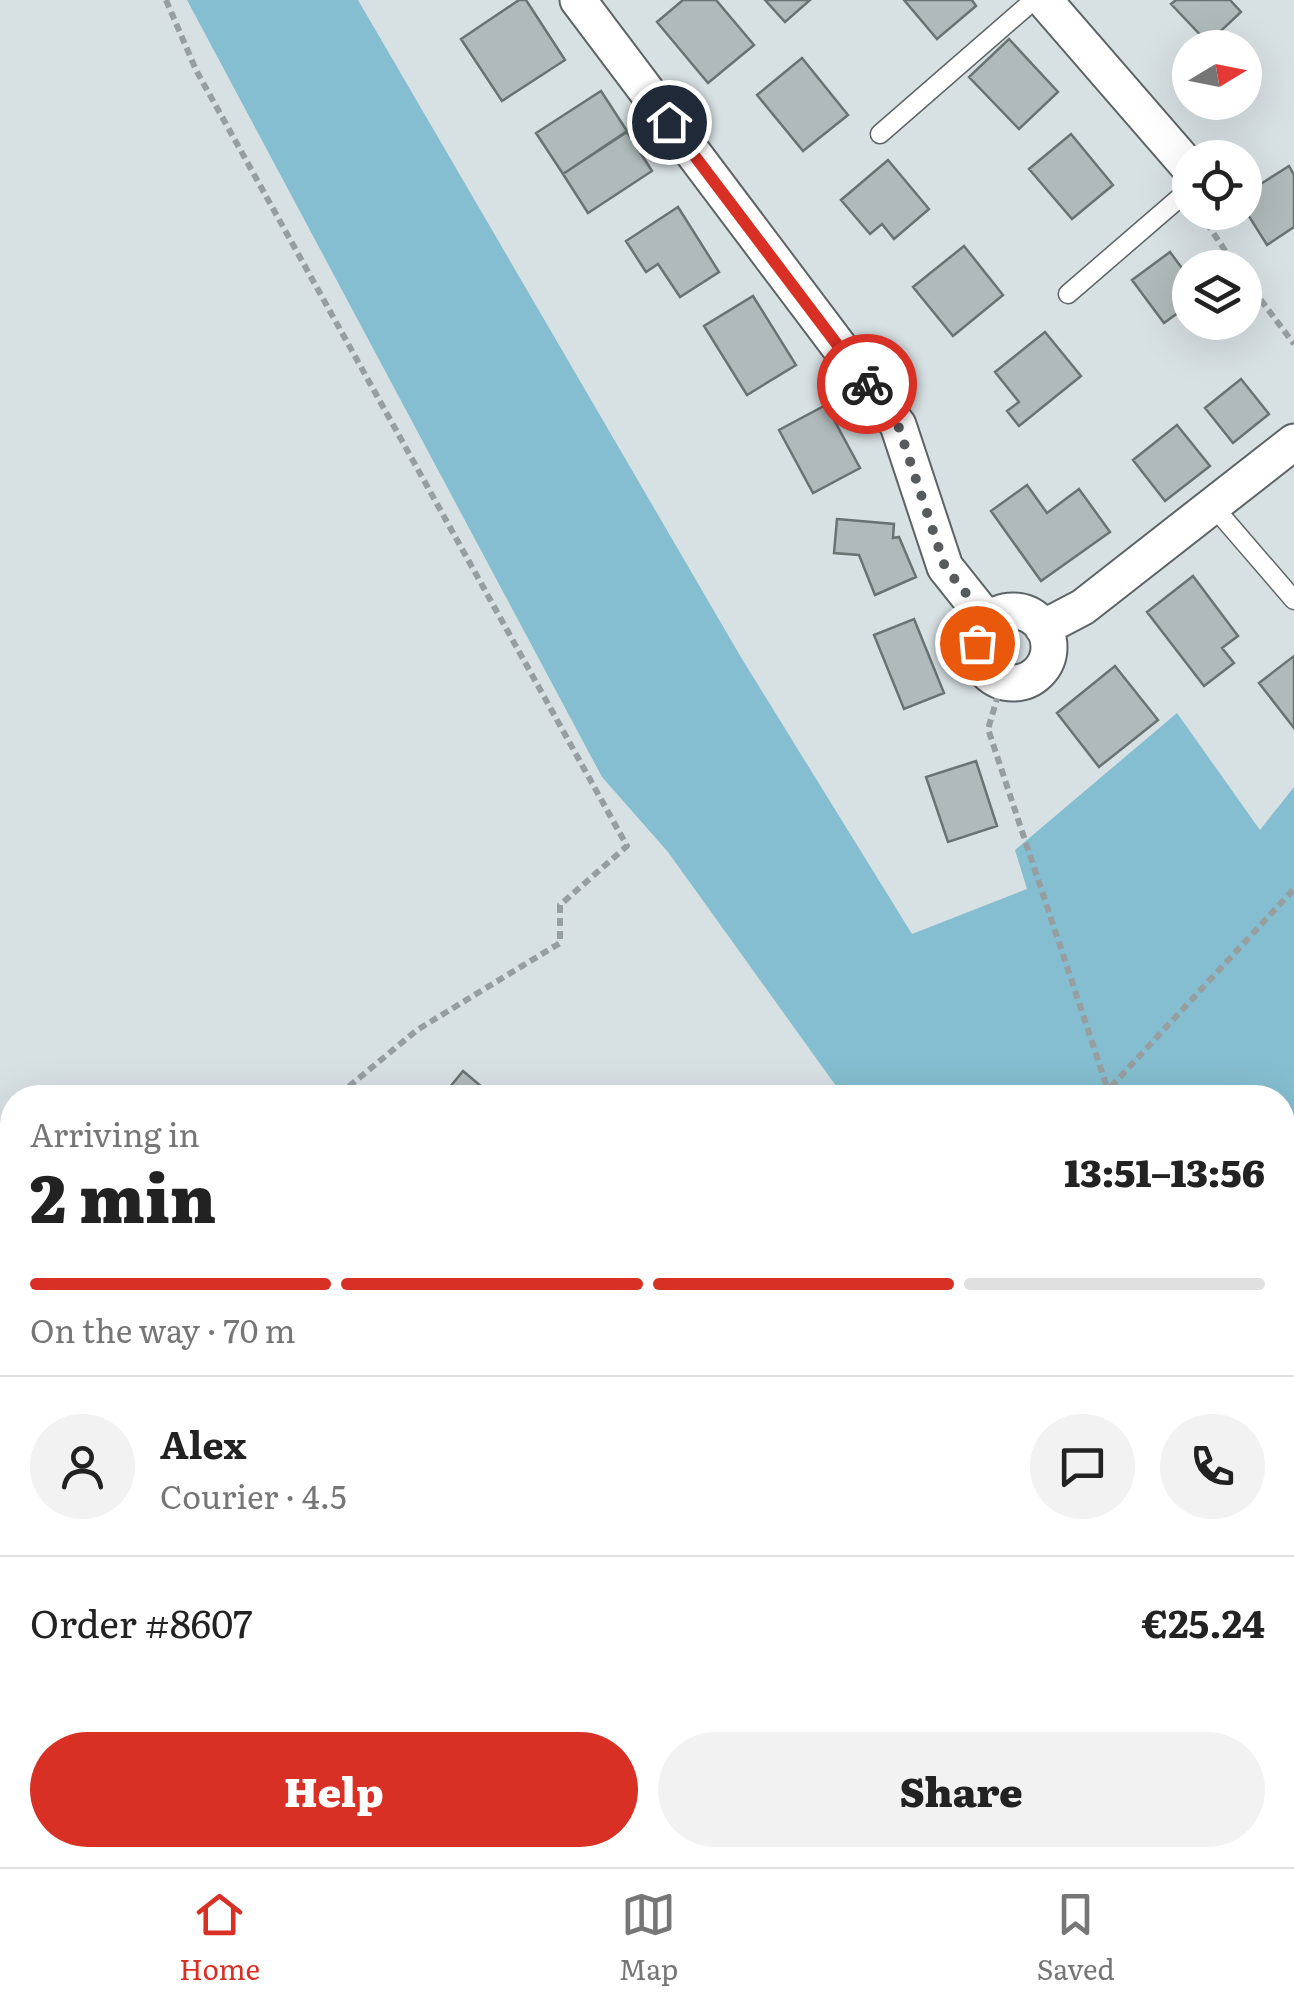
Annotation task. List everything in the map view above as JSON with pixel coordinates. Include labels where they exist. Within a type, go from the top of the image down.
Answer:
[{"type":"street","points":[[578,0],[898,425],[945,567],[988,621]]},
{"type":"street","points":[[1044,0],[1172,148]]},
{"type":"street","points":[[1042,628],[1083,608],[1294,442]]},
{"type":"street","points":[[1023,613],[1042,628],[1048,652],[1037,674],[1026,680],[1002,682],[991,676],[978,655],[981,631],[988,621],[999,614],[1023,613]]},
{"type":"lane","points":[[880,134],[1034,0]]},
{"type":"lane","points":[[1068,294],[1172,203]]},
{"type":"lane","points":[[1213,506],[1294,600]]},
{"type":"path","points":[[166,0],[196,70],[627,846],[560,904],[560,943],[417,1030],[351,1085]]},
{"type":"path","points":[[1262,302],[1294,344]]},
{"type":"path","points":[[1002,682],[988,729],[1103,1085]]},
{"type":"path","points":[[1114,1085],[1294,888]]},
{"type":"shaded area","points":[[187,0],[358,0],[742,659],[912,934],[1027,889],[1015,850],[1177,713],[1260,830],[1294,787],[1294,1085],[835,1085],[668,852],[602,777]]},
{"type":"building","points":[[519,0],[526,0],[565,60],[502,101],[461,39]]},
{"type":"building","points":[[683,0],[716,0],[754,45],[708,83],[657,22]]},
{"type":"building","points":[[765,0],[810,0],[785,22]]},
{"type":"building","points":[[904,0],[972,0],[976,6],[937,39]]},
{"type":"building","points":[[1176,0],[1230,0],[1241,12],[1222,30],[1196,30],[1171,4]]},
{"type":"building","points":[[1009,39],[1058,92],[1019,129],[969,77]]},
{"type":"building","points":[[802,58],[848,115],[803,151],[757,95]]},
{"type":"building","points":[[601,91],[627,131],[563,174],[536,133]]},
{"type":"building","points":[[627,132],[652,171],[588,213],[563,174]]},
{"type":"building","points":[[1071,134],[1113,185],[1072,219],[1029,169]]},
{"type":"building","points":[[888,160],[929,209],[894,239],[882,224],[870,234],[841,200]]},
{"type":"building","points":[[1289,166],[1294,175],[1294,227],[1267,245],[1258,230],[1262,230],[1262,183]]},
{"type":"building","points":[[678,207],[719,272],[680,297],[658,264],[646,272],[626,241]]},
{"type":"building","points":[[964,246],[1003,295],[953,336],[913,287]]},
{"type":"building","points":[[1170,252],[1172,317],[1164,323],[1132,280]]},
{"type":"building","points":[[753,296],[796,365],[747,395],[704,326]]},
{"type":"building","points":[[1045,332],[1081,376],[1019,426],[1007,411],[1019,402],[995,372]]},
{"type":"building","points":[[1241,379],[1269,414],[1233,443],[1205,408]]},
{"type":"building","points":[[826,405],[860,468],[813,493],[779,430]]},
{"type":"building","points":[[1177,425],[1210,466],[1165,501],[1133,460]]},
{"type":"building","points":[[1027,485],[1047,513],[1079,489],[1110,532],[1041,581],[991,511]]},
{"type":"building","points":[[837,519],[894,524],[893,538],[899,537],[916,577],[875,595],[859,555],[834,553]]},
{"type":"building","points":[[1193,576],[1238,636],[1222,648],[1234,663],[1204,686],[1147,612]]},
{"type":"building","points":[[914,619],[944,693],[904,709],[874,635]]},
{"type":"building","points":[[1294,656],[1294,728],[1259,683]]},
{"type":"building","points":[[1115,666],[1158,720],[1099,767],[1057,713]]},
{"type":"building","points":[[976,761],[997,826],[948,842],[926,777]]},
{"type":"building","points":[[463,1071],[480,1085],[452,1085]]},
{"type":"way so far","points":[[867,384],[898,425],[945,567],[988,621],[977,643]]},
{"type":"route","points":[[669,122],[867,384]]}]
